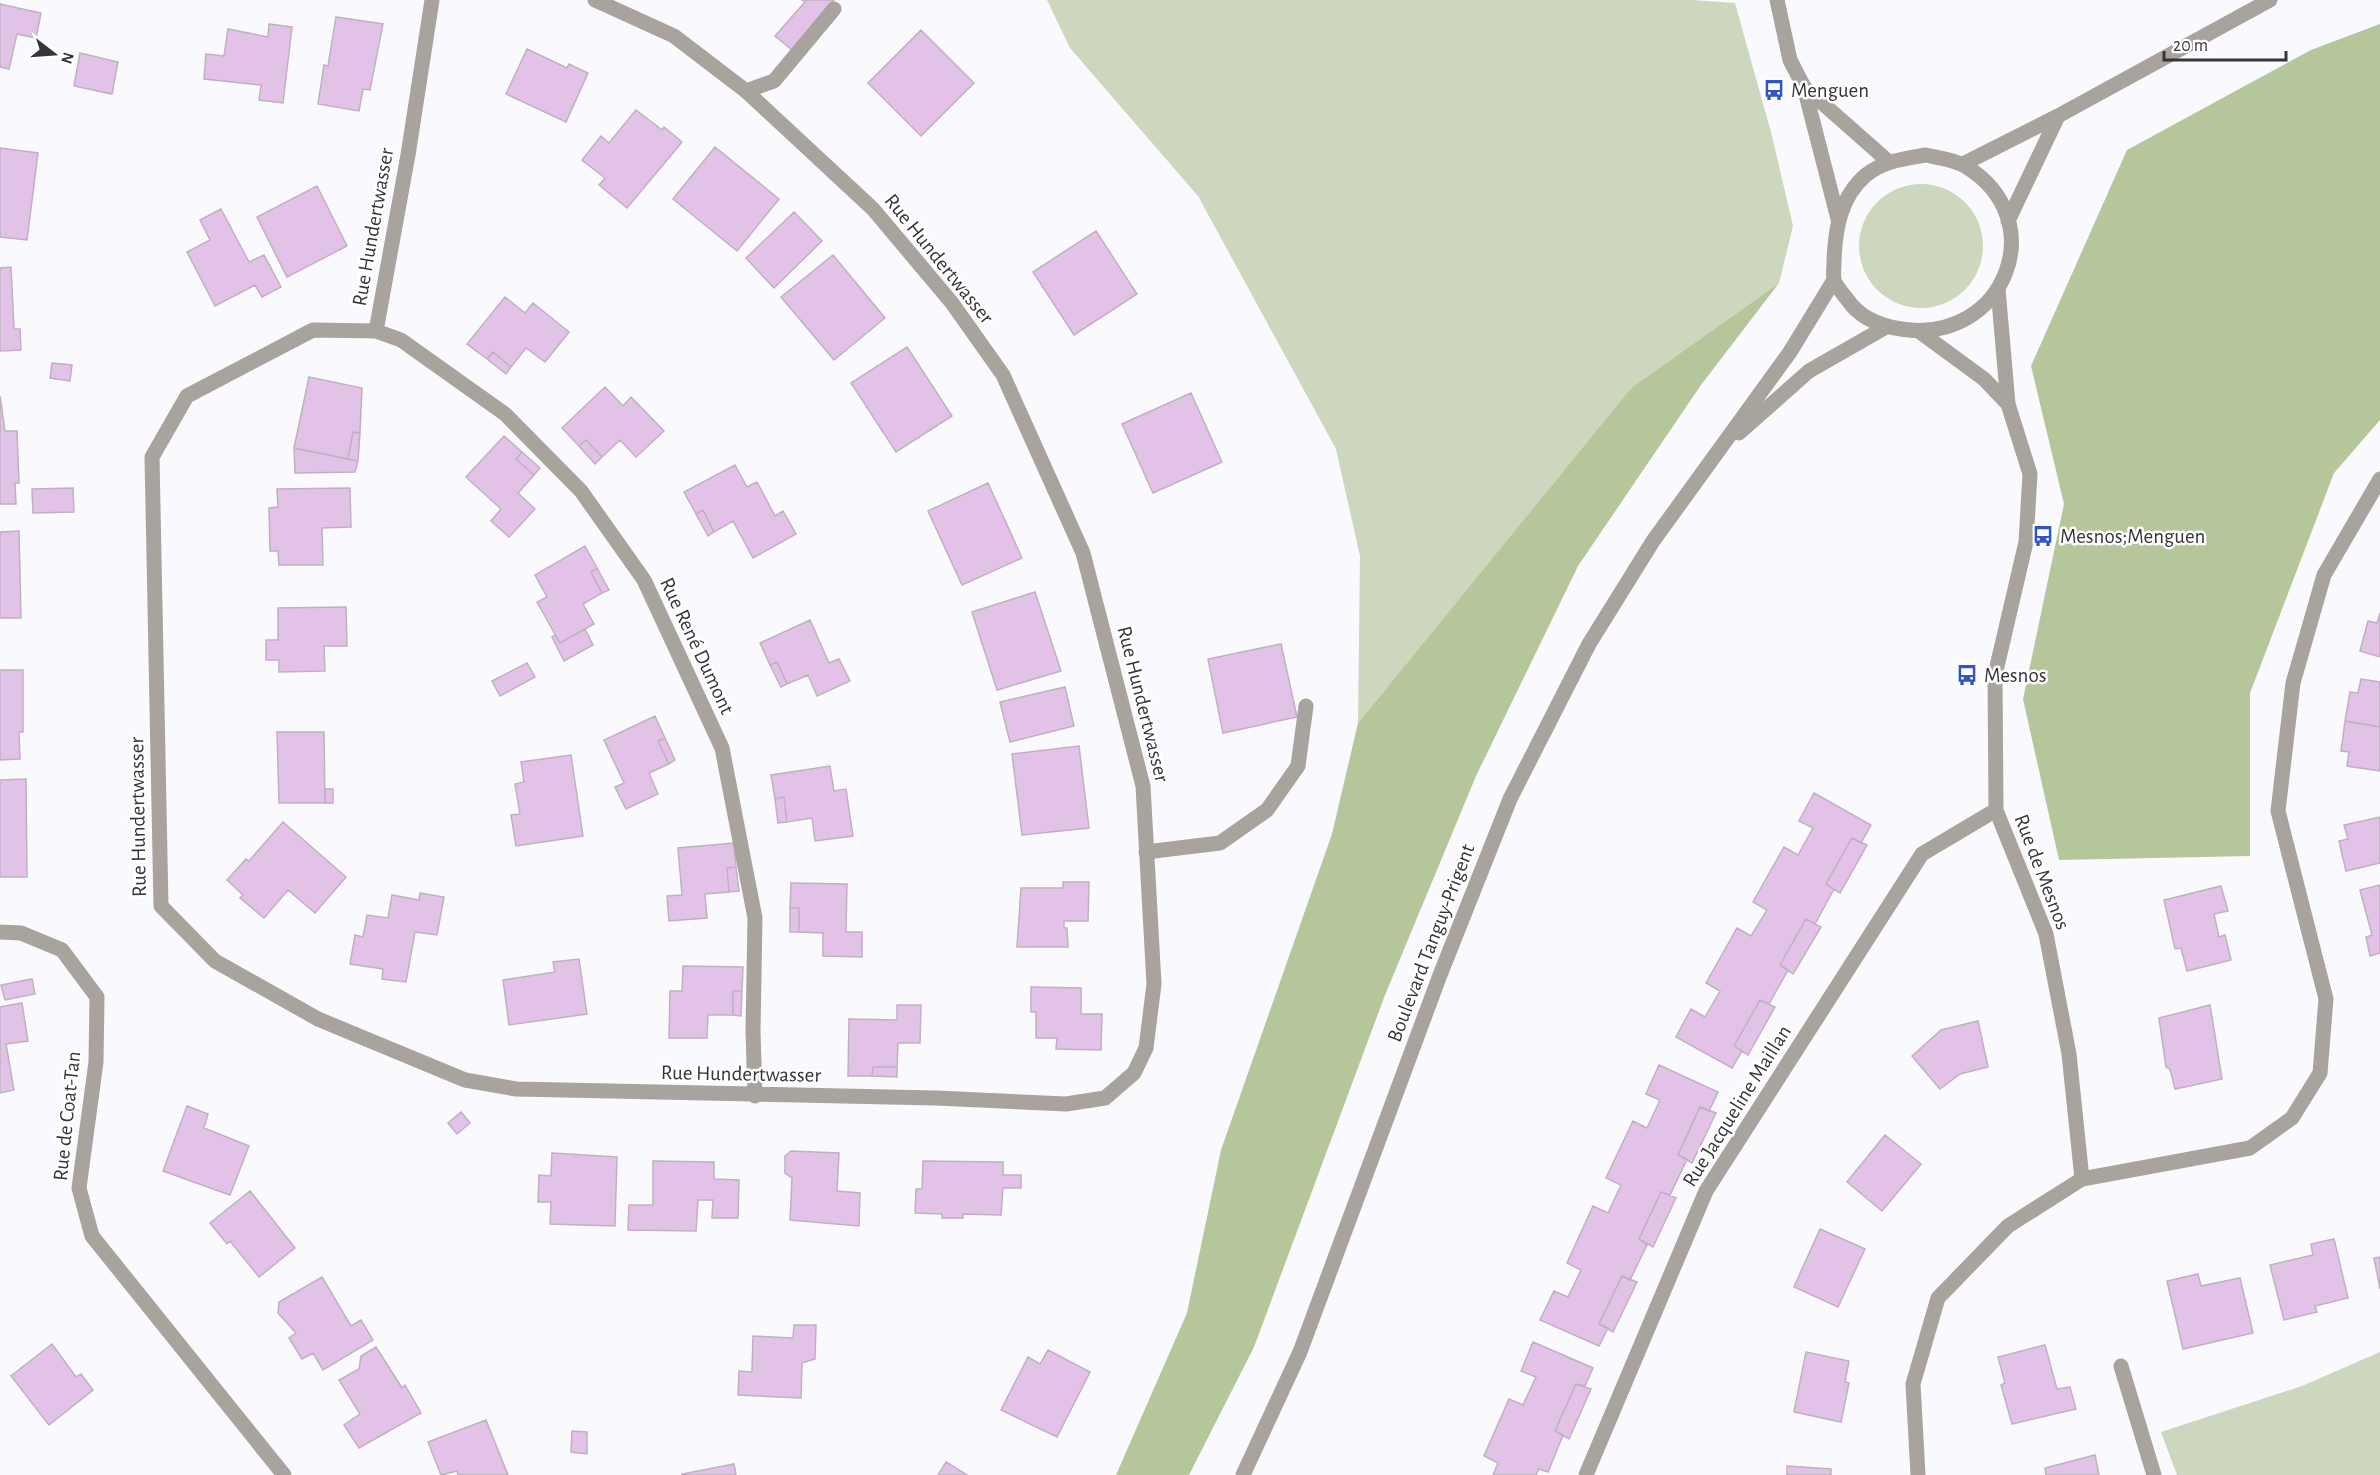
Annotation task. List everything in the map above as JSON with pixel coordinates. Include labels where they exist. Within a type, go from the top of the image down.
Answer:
[{"type":"street","name":"Rue Hundertwasser","points":[[432,0],[376,331],[313,330],[187,396],[152,456],[160,906],[215,961],[318,1019],[465,1080],[516,1089],[755,1096],[936,1098],[1066,1104],[1105,1098],[1134,1073],[1146,1047],[1154,984],[1143,786],[1083,553],[1003,375],[952,303],[873,209],[746,92],[675,36],[595,0]]},
{"type":"street","points":[[1777,0],[1790,60],[1804,87],[1838,219],[1834,280],[1853,308],[1886,327],[1920,332],[1943,330],[1965,321],[1984,308],[1998,289],[2009,256],[2008,221],[1994,192],[1983,178],[1963,164],[1926,155],[1889,162],[1866,175],[1854,188],[1838,219]]},
{"type":"street","points":[[1963,164],[2058,116],[2270,0]]},
{"type":"street","points":[[746,92],[774,81],[834,9]]},
{"type":"street","points":[[1804,87],[1889,162]]},
{"type":"street","points":[[2008,221],[2058,116]]},
{"type":"street","name":"Boulevard Tanguy-Prigent","points":[[1243,1475],[1300,1352],[1440,975],[1510,799],[1589,644],[1653,542],[1790,352],[1834,280]]},
{"type":"street","name":"Rue de Mesnos","points":[[1998,289],[2008,404],[2030,474],[2026,542],[1995,675],[1996,810],[2046,934],[2069,1054],[2082,1179]]},
{"type":"street","name":"Boulevard Tanguy-Prigent","points":[[1715,454],[1809,371],[1886,327]]},
{"type":"street","name":"Rue René Dumont","points":[[376,331],[401,340],[505,414],[581,491],[644,580],[722,748],[755,918],[753,1031],[755,1096]]},
{"type":"street","name":"Rue de Mesnos","points":[[1920,332],[1984,379],[2008,404]]},
{"type":"street","points":[[1918,1475],[1913,1384],[1938,1298],[2008,1226],[2082,1179],[2250,1148],[2292,1118],[2320,1073],[2326,999],[2278,811],[2293,683],[2324,575],[2380,479]]},
{"type":"street","points":[[1146,852],[1220,843],[1267,810],[1298,766],[1306,706]]},
{"type":"street","name":"Rue Jacqueline Maillan","points":[[1586,1475],[1706,1191],[1922,854],[1996,810]]},
{"type":"street","name":"Rue de Coat-Tan","points":[[0,932],[21,933],[62,950],[97,997],[96,1062],[79,1188],[92,1236],[284,1475]]},
{"type":"street","points":[[2121,1366],[2154,1475]]},
{"type":"green space","points":[[1047,0],[1691,0],[1735,3],[1772,136],[1793,226],[1779,283],[1631,388],[1358,723],[1360,556],[1336,449],[1198,196],[1070,48]]},
{"type":"green space","points":[[2380,24],[2380,420],[2334,473],[2250,693],[2250,856],[2059,860],[2023,699],[2064,504],[2031,366],[2127,150],[2311,50]]},
{"type":"green space","points":[[1921,184],[1945,189],[1965,202],[1978,222],[1983,246],[1978,270],[1965,290],[1945,303],[1921,308],[1897,303],[1877,290],[1864,270],[1859,246],[1864,222],[1877,202],[1897,189]]},
{"type":"green space","points":[[1779,283],[1701,385],[1578,566],[1476,776],[1385,995],[1254,1347],[1189,1475],[1116,1475],[1187,1313],[1221,1150],[1332,834],[1358,723],[1631,388]]},
{"type":"green space","points":[[2380,1352],[2380,1475],[2177,1475],[2161,1432],[2302,1386]]},
{"type":"building","points":[[802,0],[834,0],[793,51],[775,36],[805,2]]},
{"type":"building","points":[[0,4],[41,13],[36,38],[17,34],[9,69],[0,67]]},
{"type":"building","points":[[336,17],[383,24],[370,90],[363,89],[359,111],[318,104],[324,65],[328,66]]},
{"type":"building","points":[[269,24],[292,27],[283,103],[259,100],[261,85],[204,79],[206,54],[224,56],[228,29],[268,37]]},
{"type":"building","points":[[921,30],[974,83],[921,136],[868,83]]},
{"type":"building","points":[[527,49],[567,68],[569,64],[588,73],[566,122],[506,94]]},
{"type":"building","points":[[80,53],[118,62],[112,94],[74,86]]},
{"type":"building","points":[[636,110],[662,130],[664,127],[682,142],[627,208],[599,185],[605,178],[582,160],[601,136],[609,143]]},
{"type":"building","points":[[715,147],[779,199],[737,251],[673,199]]},
{"type":"building","points":[[0,148],[38,153],[27,240],[0,237]]},
{"type":"building","points":[[317,186],[347,246],[287,277],[257,217]]},
{"type":"building","points":[[221,209],[249,262],[264,255],[281,287],[262,297],[255,285],[215,306],[187,252],[210,240],[200,220]]},
{"type":"building","points":[[794,212],[822,241],[774,288],[746,258]]},
{"type":"building","points":[[1096,231],[1137,294],[1074,335],[1033,272]]},
{"type":"building","points":[[833,255],[885,318],[834,360],[781,297]]},
{"type":"building","points":[[11,267],[14,329],[20,329],[21,350],[0,351],[0,268]]},
{"type":"building","points":[[505,297],[525,313],[533,303],[569,332],[545,362],[526,348],[511,367],[493,352],[487,359],[467,344]]},
{"type":"building","points":[[907,347],[952,416],[896,452],[851,383]]},
{"type":"building","points":[[493,352],[511,367],[506,374],[487,359]]},
{"type":"building","points":[[52,363],[72,365],[70,381],[50,378]]},
{"type":"building","points":[[309,377],[362,388],[360,433],[353,432],[348,459],[294,448]]},
{"type":"building","points":[[605,387],[623,406],[631,397],[664,431],[636,457],[620,440],[602,457],[586,440],[579,446],[562,428]]},
{"type":"building","points":[[1191,393],[1222,462],[1153,493],[1122,424]]},
{"type":"building","points":[[0,396],[5,431],[17,431],[19,483],[15,483],[16,504],[0,504]]},
{"type":"building","points":[[353,432],[360,433],[358,461],[348,459]]},
{"type":"building","points":[[504,436],[522,452],[516,459],[534,475],[518,493],[535,509],[509,537],[491,521],[501,509],[466,477]]},
{"type":"building","points":[[586,440],[602,457],[595,464],[579,446]]},
{"type":"building","points":[[294,448],[358,461],[355,472],[295,473]]},
{"type":"building","points":[[522,452],[540,468],[534,475],[516,459]]},
{"type":"building","points":[[735,465],[747,487],[757,482],[775,516],[783,511],[796,534],[753,558],[733,521],[714,532],[703,510],[696,514],[684,492]]},
{"type":"building","points":[[988,483],[1022,558],[962,585],[928,511]]},
{"type":"building","points":[[73,488],[74,512],[33,513],[32,489]]},
{"type":"building","points":[[350,488],[351,527],[322,528],[323,565],[279,565],[278,551],[270,551],[269,508],[278,507],[277,489]]},
{"type":"building","points":[[703,510],[714,532],[708,536],[696,514]]},
{"type":"building","points":[[19,531],[21,618],[0,618],[0,532]]},
{"type":"building","points":[[585,546],[597,568],[591,572],[602,593],[583,604],[594,624],[560,643],[537,602],[547,597],[535,575]]},
{"type":"building","points":[[597,568],[609,590],[602,593],[591,572]]},
{"type":"building","points":[[1035,592],[1061,671],[997,690],[972,612]]},
{"type":"building","points":[[346,607],[347,646],[324,646],[325,671],[279,672],[279,660],[266,660],[266,640],[278,640],[278,608]]},
{"type":"building","points":[[2380,613],[2380,657],[2360,651],[2368,621],[2377,623]]},
{"type":"building","points":[[810,620],[829,663],[839,659],[850,681],[817,696],[808,675],[787,684],[777,662],[770,665],[760,643]]},
{"type":"building","points":[[585,629],[593,645],[564,661],[552,637],[555,635],[560,643]]},
{"type":"building","points":[[1281,644],[1297,717],[1223,733],[1208,659]]},
{"type":"building","points":[[777,662],[787,684],[781,687],[770,665]]},
{"type":"building","points":[[527,663],[535,677],[500,696],[492,681]]},
{"type":"building","points":[[0,670],[23,670],[23,732],[19,732],[20,759],[0,760]]},
{"type":"building","points":[[2361,679],[2380,682],[2380,727],[2345,721],[2350,692],[2358,693]]},
{"type":"building","points":[[1065,687],[1074,726],[1010,742],[1000,702]]},
{"type":"building","points":[[655,716],[665,738],[658,741],[669,764],[649,773],[658,794],[626,809],[615,787],[624,783],[604,740]]},
{"type":"building","points":[[2345,721],[2380,727],[2380,771],[2347,766],[2349,752],[2341,751]]},
{"type":"building","points":[[277,732],[324,732],[325,803],[279,803]]},
{"type":"building","points":[[665,738],[675,760],[669,764],[658,741]]},
{"type":"building","points":[[1079,746],[1089,828],[1022,835],[1012,754]]},
{"type":"building","points":[[571,755],[583,836],[516,846],[511,815],[520,814],[515,784],[524,782],[521,762]]},
{"type":"building","points":[[830,766],[834,791],[846,789],[853,836],[815,841],[812,818],[787,822],[784,797],[775,799],[771,775]]},
{"type":"building","points":[[26,779],[27,877],[0,877],[0,780]]},
{"type":"building","points":[[325,789],[333,789],[333,803],[325,803]]},
{"type":"building","points":[[1814,793],[1871,825],[1861,843],[1852,838],[1826,884],[1834,889],[1815,924],[1806,919],[1780,965],[1788,970],[1769,1004],[1760,1000],[1734,1046],[1742,1051],[1732,1068],[1676,1037],[1691,1009],[1705,1017],[1720,991],[1706,983],[1737,928],[1751,936],[1767,910],[1753,902],[1784,847],[1798,855],[1813,828],[1799,821]]},
{"type":"building","points":[[784,797],[787,822],[778,823],[775,799]]},
{"type":"building","points":[[2380,817],[2380,863],[2346,871],[2339,841],[2348,839],[2344,825]]},
{"type":"building","points":[[283,822],[346,877],[315,913],[288,890],[264,918],[240,898],[243,895],[227,880],[246,859],[249,861]]},
{"type":"building","points":[[1852,838],[1867,845],[1840,893],[1826,884]]},
{"type":"building","points":[[734,843],[736,867],[727,868],[729,892],[705,894],[707,918],[669,921],[667,896],[682,895],[678,848]]},
{"type":"building","points":[[736,867],[739,891],[729,892],[727,868]]},
{"type":"building","points":[[1063,882],[1089,882],[1088,921],[1064,921],[1064,928],[1067,928],[1068,947],[1017,947],[1021,888],[1063,888]]},
{"type":"building","points":[[791,883],[847,884],[846,932],[862,932],[862,957],[823,956],[823,933],[799,932],[799,908],[790,908]]},
{"type":"building","points":[[2380,885],[2380,953],[2370,956],[2366,937],[2372,935],[2360,890]]},
{"type":"building","points":[[2221,886],[2228,911],[2214,914],[2219,937],[2225,935],[2231,960],[2187,971],[2181,948],[2175,949],[2164,900]]},
{"type":"building","points":[[420,893],[444,897],[437,935],[415,932],[406,982],[382,979],[383,969],[350,964],[355,935],[363,937],[367,915],[388,918],[392,895],[419,900]]},
{"type":"building","points":[[790,908],[799,908],[799,932],[790,932]]},
{"type":"building","points":[[1806,919],[1821,927],[1793,974],[1780,965]]},
{"type":"building","points":[[579,959],[587,1014],[509,1025],[503,980],[555,972],[553,962]]},
{"type":"building","points":[[683,966],[743,967],[742,991],[733,991],[733,1015],[708,1015],[707,1038],[669,1038],[670,991],[682,991]]},
{"type":"building","points":[[32,979],[35,994],[5,1000],[1,985]]},
{"type":"building","points":[[1031,987],[1081,988],[1081,1014],[1102,1014],[1101,1050],[1056,1049],[1057,1038],[1036,1038],[1036,1012],[1031,1012]]},
{"type":"building","points":[[733,991],[742,991],[741,1016],[733,1015]]},
{"type":"building","points":[[1760,1000],[1775,1007],[1748,1055],[1734,1046]]},
{"type":"building","points":[[22,1003],[28,1041],[6,1044],[14,1090],[0,1093],[0,1007]]},
{"type":"building","points":[[897,1005],[921,1005],[920,1043],[898,1043],[897,1067],[873,1067],[872,1076],[848,1076],[849,1019],[897,1020]]},
{"type":"building","points":[[2210,1005],[2222,1079],[2175,1089],[2170,1069],[2166,1067],[2159,1018]]},
{"type":"building","points":[[1978,1021],[1988,1067],[1960,1074],[1940,1089],[1912,1056],[1941,1030]]},
{"type":"building","points":[[1659,1065],[1718,1092],[1709,1111],[1700,1107],[1678,1155],[1687,1159],[1670,1195],[1661,1192],[1639,1239],[1647,1245],[1630,1280],[1622,1276],[1599,1324],[1608,1328],[1599,1346],[1540,1320],[1554,1291],[1568,1297],[1581,1270],[1567,1263],[1593,1206],[1608,1213],[1621,1185],[1606,1178],[1633,1121],[1647,1128],[1660,1100],[1646,1094]]},
{"type":"building","points":[[873,1067],[897,1067],[897,1077],[872,1076]]},
{"type":"building","points":[[187,1106],[208,1114],[204,1128],[249,1146],[230,1195],[163,1171]]},
{"type":"building","points":[[1700,1107],[1716,1113],[1692,1163],[1678,1155]]},
{"type":"building","points":[[461,1112],[470,1123],[457,1134],[448,1123]]},
{"type":"building","points":[[1885,1135],[1921,1164],[1882,1211],[1847,1182]]},
{"type":"building","points":[[791,1151],[839,1153],[837,1191],[860,1193],[859,1226],[790,1220],[792,1178],[785,1173],[785,1156]]},
{"type":"building","points":[[552,1153],[617,1157],[615,1226],[550,1224],[551,1202],[538,1202],[539,1175],[551,1176]]},
{"type":"building","points":[[653,1161],[714,1162],[714,1179],[739,1180],[738,1218],[712,1218],[713,1200],[698,1200],[696,1231],[628,1230],[629,1205],[653,1205]]},
{"type":"building","points":[[923,1161],[1003,1162],[1003,1175],[1021,1175],[1021,1188],[1003,1188],[1001,1215],[963,1214],[963,1218],[942,1218],[942,1214],[915,1213],[916,1189],[922,1189]]},
{"type":"building","points":[[250,1191],[295,1248],[259,1277],[230,1241],[227,1244],[210,1223]]},
{"type":"building","points":[[1661,1192],[1676,1198],[1653,1247],[1639,1239]]},
{"type":"building","points":[[1820,1229],[1865,1249],[1838,1307],[1794,1287]]},
{"type":"building","points":[[2334,1239],[2348,1298],[2315,1306],[2317,1312],[2284,1320],[2270,1265],[2313,1255],[2311,1244]]},
{"type":"building","points":[[2380,1257],[2380,1289],[2374,1258]]},
{"type":"building","points":[[2198,1274],[2201,1286],[2240,1278],[2253,1333],[2183,1349],[2167,1281]]},
{"type":"building","points":[[1622,1276],[1637,1282],[1613,1332],[1599,1324]]},
{"type":"building","points":[[322,1277],[351,1326],[361,1320],[373,1340],[323,1370],[313,1353],[302,1359],[289,1338],[296,1333],[278,1313],[279,1302]]},
{"type":"building","points":[[794,1325],[816,1325],[815,1359],[802,1363],[801,1398],[738,1395],[739,1371],[752,1372],[753,1336],[793,1338]]},
{"type":"building","points":[[1533,1342],[1593,1368],[1585,1386],[1576,1384],[1555,1431],[1563,1435],[1548,1472],[1539,1469],[1536,1475],[1493,1475],[1498,1463],[1484,1456],[1509,1399],[1523,1405],[1536,1377],[1521,1371]]},
{"type":"building","points":[[52,1344],[76,1377],[81,1374],[93,1390],[49,1425],[11,1376]]},
{"type":"building","points":[[2045,1345],[2057,1389],[2070,1387],[2076,1409],[2012,1424],[2001,1385],[2005,1383],[1998,1357]]},
{"type":"building","points":[[376,1347],[402,1388],[405,1385],[421,1413],[359,1448],[344,1425],[360,1414],[339,1380],[359,1369],[361,1356]]},
{"type":"building","points":[[1048,1350],[1090,1372],[1057,1437],[1001,1410],[1028,1357],[1040,1364]]},
{"type":"building","points":[[1806,1352],[1849,1361],[1845,1382],[1849,1383],[1841,1422],[1794,1412]]},
{"type":"building","points":[[1576,1384],[1591,1389],[1569,1439],[1555,1431]]},
{"type":"building","points":[[486,1420],[508,1475],[458,1475],[457,1471],[441,1475],[428,1442]]},
{"type":"building","points":[[572,1431],[587,1432],[587,1454],[571,1452]]},
{"type":"building","points":[[2095,1455],[2099,1475],[2046,1475],[2045,1468]]},
{"type":"building","points":[[946,1462],[967,1475],[938,1475]]},
{"type":"building","points":[[734,1464],[736,1475],[682,1475],[682,1474]]},
{"type":"building","points":[[1787,1466],[1831,1469],[1831,1475],[1787,1475]]},
{"type":"place","name":"Menguen","points":[[1774,90]]},
{"type":"place","name":"Mesnos;Menguen","points":[[2043,536]]},
{"type":"place","name":"Mesnos","points":[[1967,675]]}]
